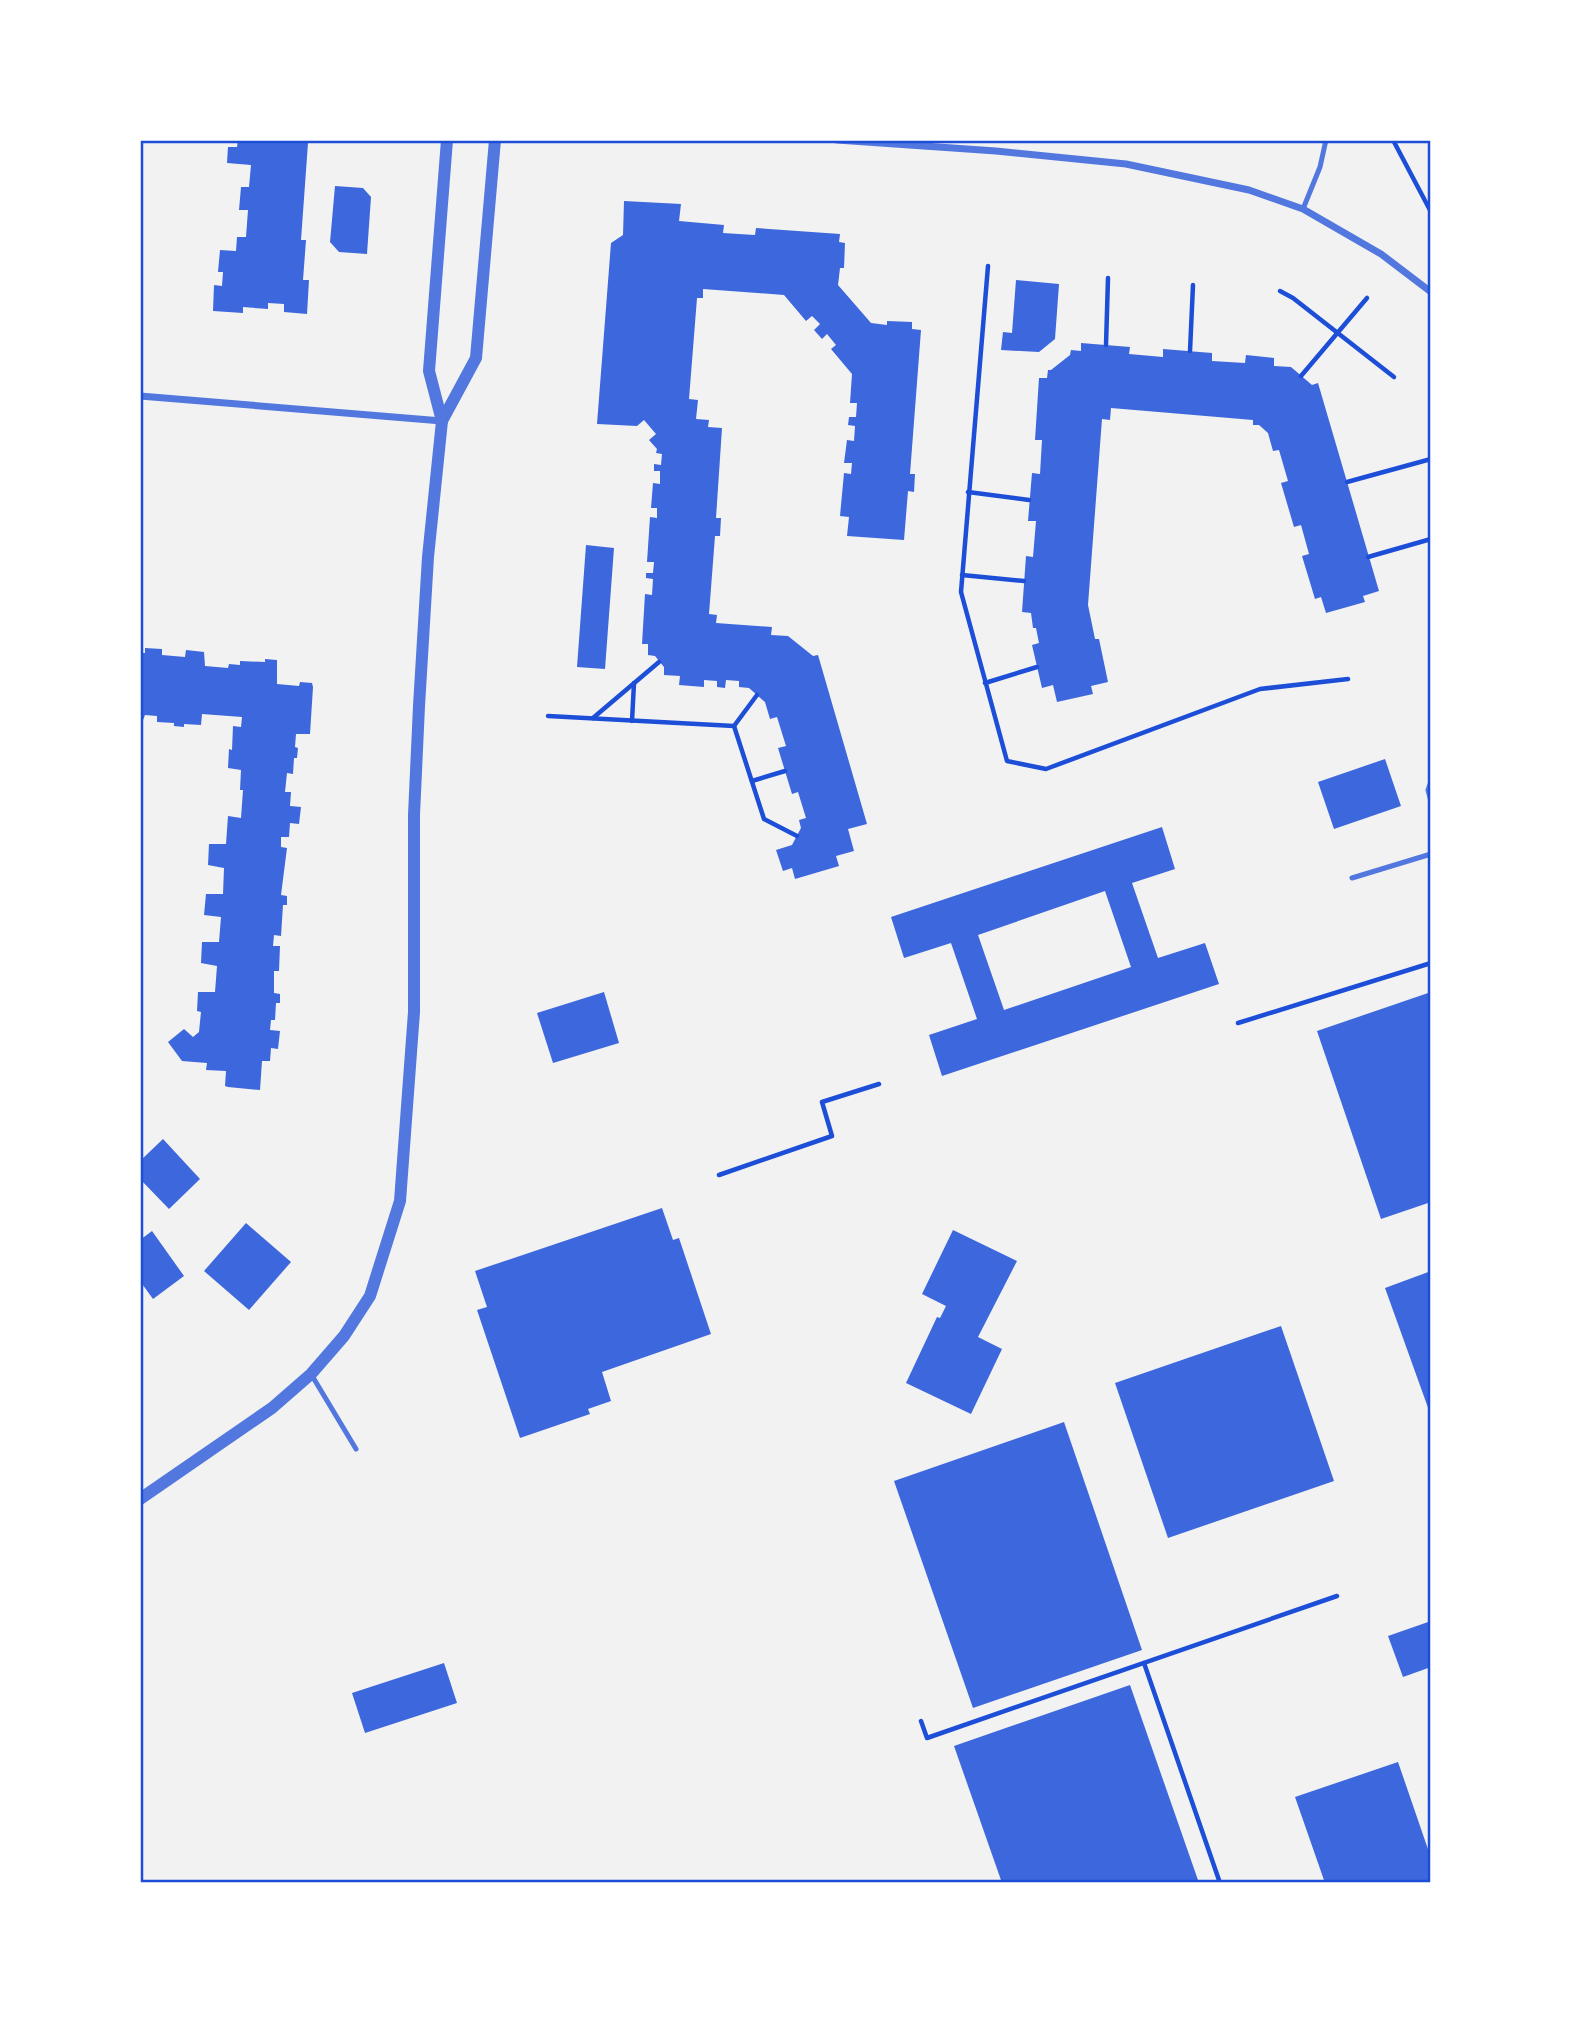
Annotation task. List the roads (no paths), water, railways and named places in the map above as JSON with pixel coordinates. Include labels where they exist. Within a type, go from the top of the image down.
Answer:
[{"type":"street","points":[[140,1499],[272,1408],[312,1374],[344,1336],[370,1296],[400,1202],[414,1012],[414,815],[421,679],[428,557],[442,421],[429,371],[447,140]]},
{"type":"street","points":[[442,421],[476,358],[495,140]]},
{"type":"street","points":[[837,140],[1126,164],[1249,190],[1303,209],[1381,254],[1431,292]]},
{"type":"street","points":[[140,396],[442,421]]},
{"type":"lane","points":[[1303,209],[1320,166],[1326,140]]},
{"type":"lane","points":[[1431,782],[1428,790],[1431,801]]},
{"type":"lane","points":[[1352,878],[1431,854]]},
{"type":"lane","points":[[312,1374],[356,1449]]}]
